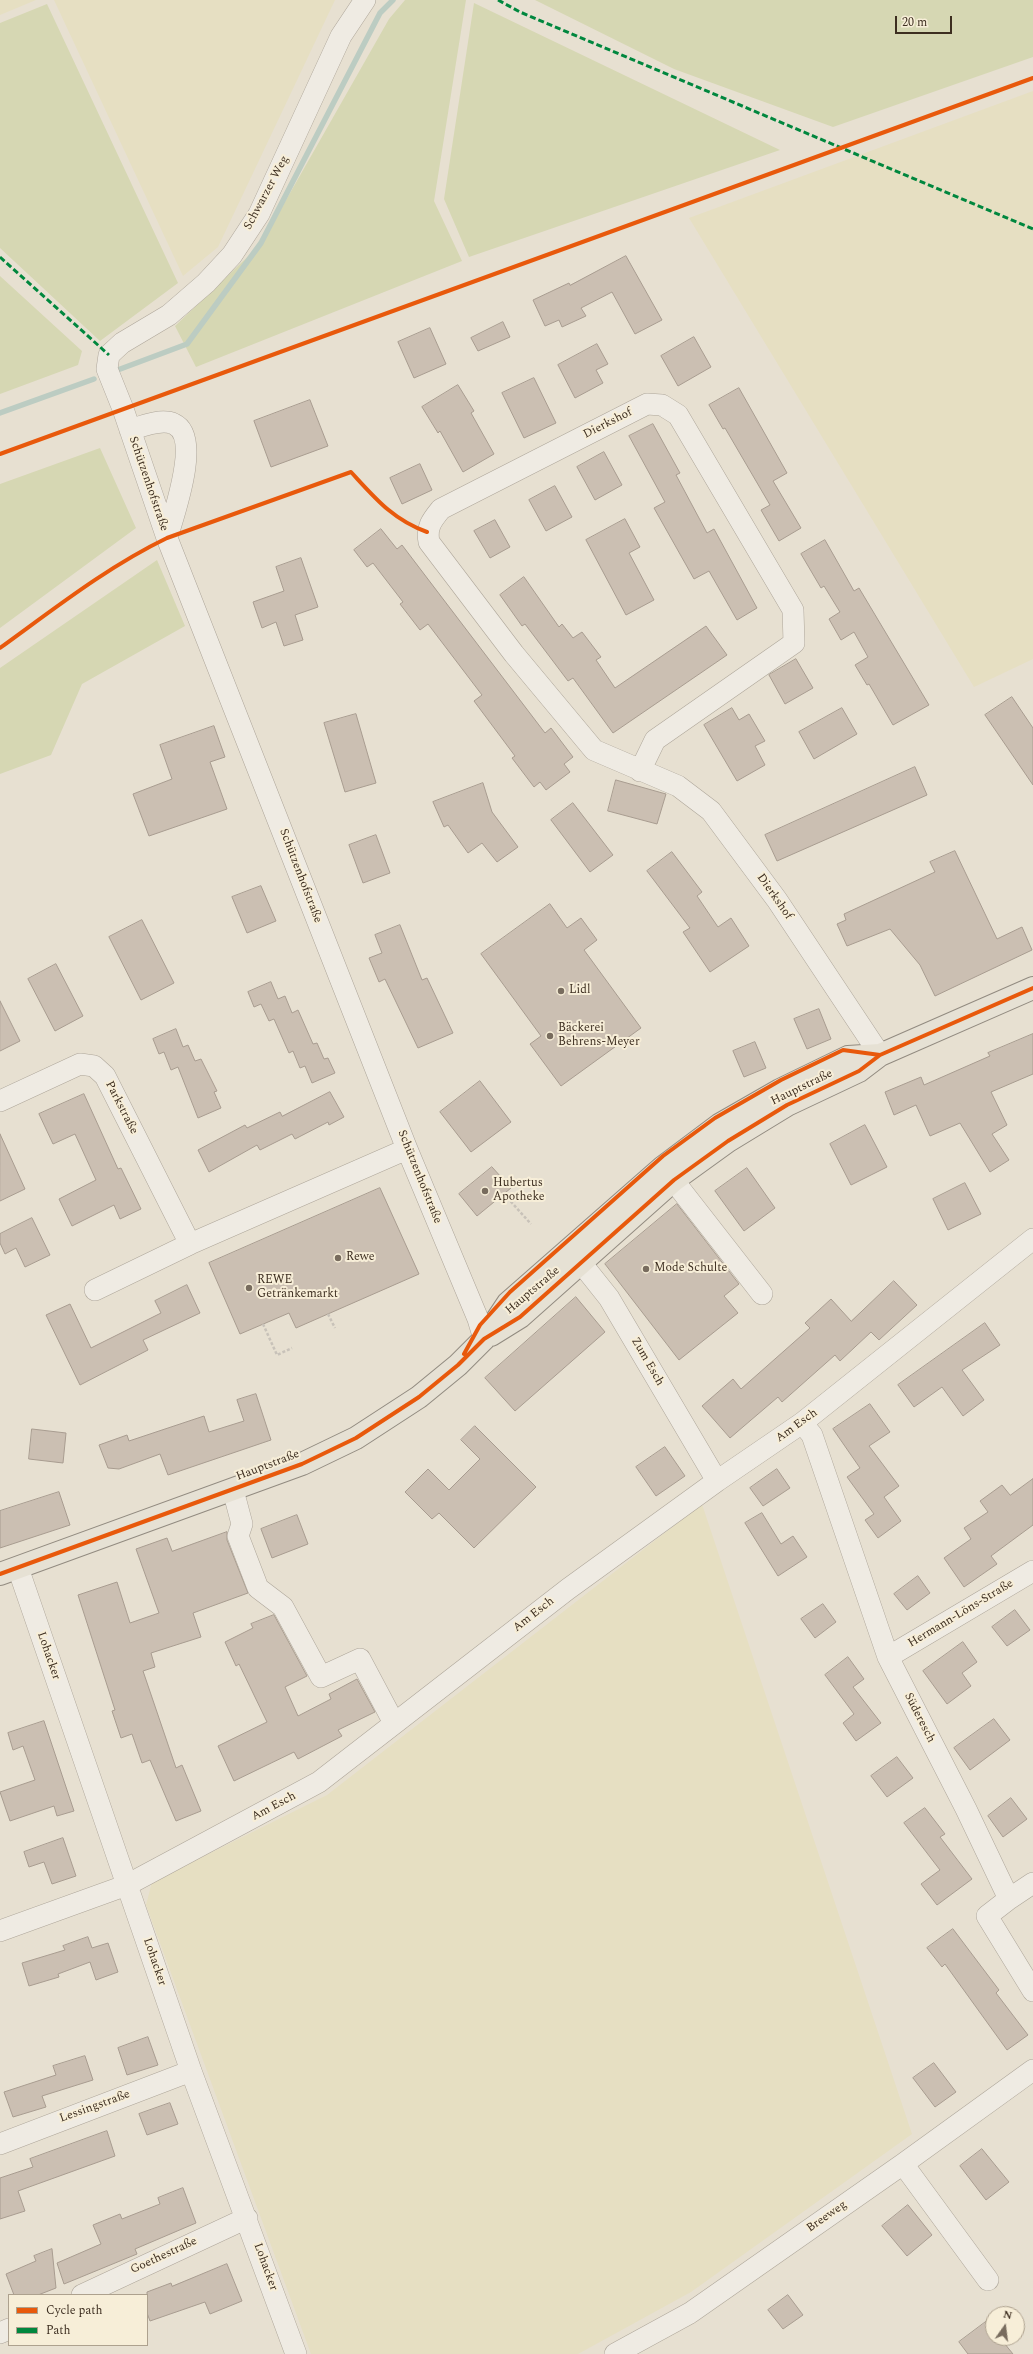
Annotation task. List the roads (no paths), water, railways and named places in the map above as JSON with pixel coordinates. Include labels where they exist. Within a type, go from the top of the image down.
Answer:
[{"type":"main road","name":"Hauptstraße","points":[[9,1571],[302,1464],[363,1434],[419,1397],[458,1365],[484,1340],[520,1317],[576,1255],[669,1173],[728,1141],[774,1113],[859,1071],[880,1055],[1033,988]]},
{"type":"street","name":"Schwarzer Weg","points":[[123,409],[107,369],[109,355],[122,343],[168,315],[206,283],[232,255],[259,214],[341,36],[364,0]]},
{"type":"street","name":"Dierkshof","points":[[640,771],[655,740],[794,643],[793,610],[678,415],[662,405],[647,404],[441,510],[431,520],[427,532],[429,542],[514,654],[594,750],[640,771],[678,786],[711,811],[777,900],[880,1055]]},
{"type":"street","name":"Schützenhofstraße","points":[[123,409],[167,538],[407,1149],[478,1319],[484,1340]]},
{"type":"street","points":[[130,430],[165,422],[176,424],[184,434],[187,452],[185,471],[167,538]]},
{"type":"street","name":"Parkstraße","points":[[0,1101],[80,1064],[94,1066],[105,1076],[190,1244]]},
{"type":"street","points":[[95,1290],[190,1244],[407,1149]]},
{"type":"street","points":[[669,1173],[762,1294]]},
{"type":"street","name":"Am Esch","points":[[0,1931],[127,1885],[319,1782],[568,1589],[717,1481],[802,1423],[1033,1239]]},
{"type":"street","name":"Zum Esch","points":[[576,1255],[609,1298],[717,1481]]},
{"type":"street","name":"Süderesch","points":[[802,1423],[812,1435],[888,1657],[966,1809],[1009,1899]]},
{"type":"street","points":[[233,1490],[242,1524],[238,1536],[258,1588],[283,1607],[321,1677],[360,1659],[394,1724]]},
{"type":"street","name":"Lohacker","points":[[9,1571],[127,1885],[191,2071],[247,2218],[296,2354]]},
{"type":"street","name":"Hermann-Löns-Straße","points":[[888,1657],[1033,1571]]},
{"type":"street","points":[[1033,1883],[987,1916],[1033,1992]]},
{"type":"street","name":"Breeweg","points":[[615,2354],[690,2313],[904,2164],[1033,2070]]},
{"type":"street","name":"Lessingstraße","points":[[0,2144],[191,2071]]},
{"type":"street","points":[[904,2164],[988,2280]]},
{"type":"street","name":"Goethestraße","points":[[84,2294],[247,2218]]},
{"type":"waterway","points":[[115,371],[187,344],[261,243],[380,13],[393,0]]},
{"type":"waterway","points":[[0,413],[94,379]]},
{"type":"place","name":"Lidl","points":[[561,991]]},
{"type":"place","name":"Bäckerei Behrens-Meyer","points":[[550,1036]]},
{"type":"place","name":"Hubertus Apotheke","points":[[485,1191]]},
{"type":"place","name":"Rewe","points":[[338,1258]]},
{"type":"place","name":"Mode Schulte","points":[[646,1269]]},
{"type":"place","name":"REWE Getränkemarkt","points":[[249,1288]]}]
